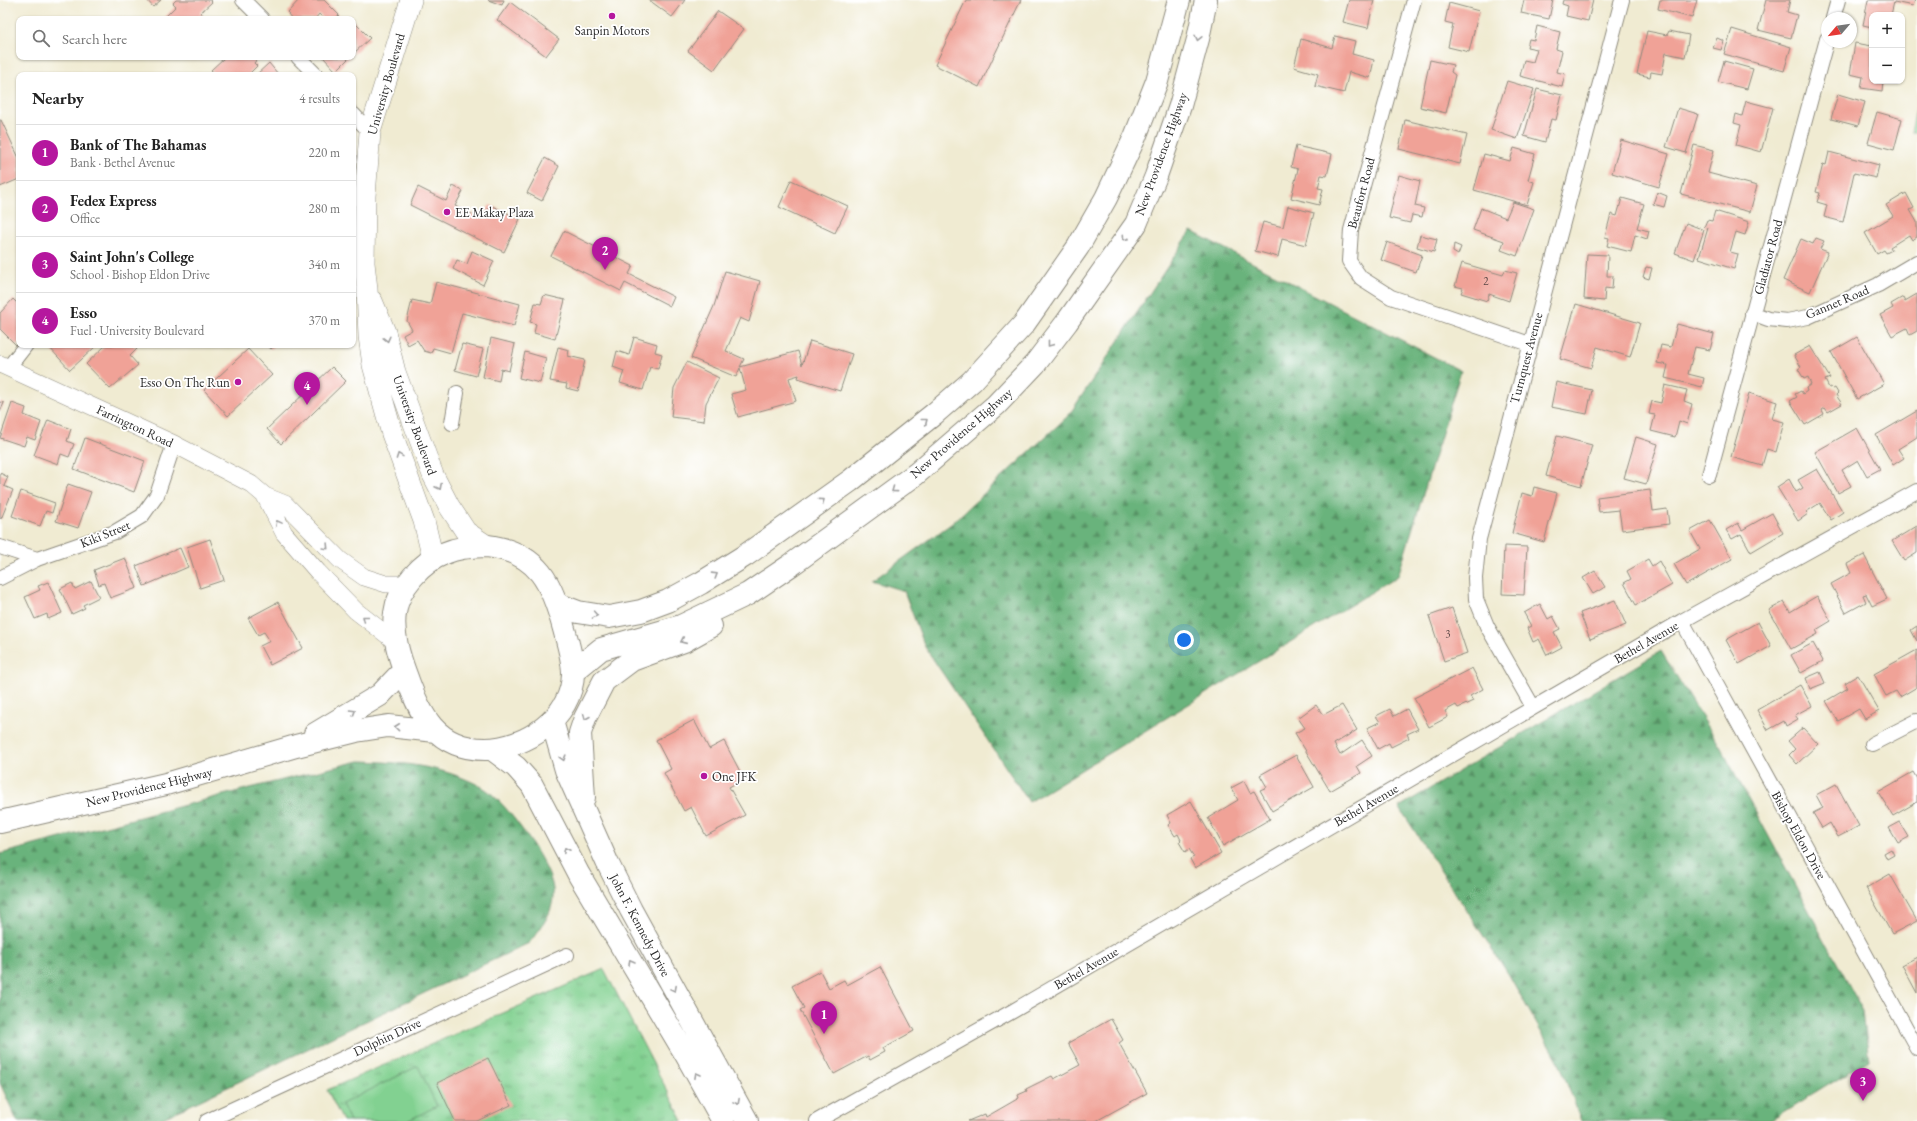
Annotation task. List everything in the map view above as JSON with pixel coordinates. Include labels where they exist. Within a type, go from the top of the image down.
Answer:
[{"type":"highway","points":[[557,604],[578,612],[609,617],[641,611],[668,601],[681,594],[746,555],[850,481],[934,414],[972,380],[1024,324],[1078,248],[1106,198],[1135,137],[1157,81],[1179,0]]},
{"type":"highway","name":"New Providence Highway","points":[[573,672],[601,649],[681,626],[748,594],[916,474],[951,446],[996,406],[1035,364],[1063,328],[1136,224],[1156,176],[1180,106],[1198,38],[1206,0]]},
{"type":"highway","name":"New Providence Highway","points":[[487,546],[504,548],[529,562],[547,581],[557,604],[573,672],[568,698],[552,721],[537,733],[525,739],[492,749],[467,747],[447,739],[436,731],[428,722],[416,705],[404,670],[396,642],[395,612],[407,584],[433,559],[445,553],[466,547],[487,546]]},
{"type":"highway","points":[[586,818],[580,733],[585,718],[604,681],[632,660],[684,641],[724,618],[748,594]]},
{"type":"highway","name":"New Providence Highway","points":[[296,746],[380,695],[404,670]]},
{"type":"highway","name":"John F. Kennedy Drive","points":[[552,721],[566,770],[586,818],[630,910],[747,1121]]},
{"type":"highway","name":"New Providence Highway","points":[[0,822],[166,784],[296,746],[356,731],[388,726],[436,731]]},
{"type":"highway","name":"John F. Kennedy Drive","points":[[492,749],[516,767],[532,785],[579,875],[685,1053],[723,1121]]},
{"type":"main road","name":"University Boulevard","points":[[411,0],[370,132],[365,196],[364,264],[367,289],[369,336],[373,365],[392,434],[424,521],[433,559]]},
{"type":"main road","name":"University Boulevard","points":[[367,289],[385,332],[395,372],[433,474],[449,506],[466,532],[487,546]]},
{"type":"street","points":[[243,0],[259,16]]},
{"type":"street","name":"Beaufort Road","points":[[1414,0],[1351,230],[1349,261],[1361,278],[1391,297],[1530,344]]},
{"type":"street","name":"Turnquest Avenue","points":[[1534,707],[1487,626],[1476,599],[1475,578],[1479,540],[1622,0]]},
{"type":"street","points":[[1835,12],[1838,0]]},
{"type":"street","name":"Gladiator Road","points":[[1709,475],[1825,48]]},
{"type":"street","points":[[301,60],[313,72]]},
{"type":"street","points":[[356,117],[370,132]]},
{"type":"street","name":"Gannet Road","points":[[1752,313],[1768,320],[1787,321],[1808,317],[1878,285],[1917,262]]},
{"type":"street","points":[[4,366],[23,348]]},
{"type":"street","name":"Farrington Road","points":[[4,366],[174,444],[251,484],[265,496],[285,504],[340,560],[364,577],[386,584],[407,584]]},
{"type":"street","points":[[452,423],[458,393]]},
{"type":"street","name":"Kiki Street","points":[[0,578],[37,559],[114,532],[142,516],[157,495],[174,444]]},
{"type":"street","name":"Bethel Avenue","points":[[816,1121],[1013,1011],[1682,621],[1917,491]]},
{"type":"street","name":"Farrington Road","points":[[265,496],[284,533],[318,572],[356,610],[396,642]]},
{"type":"street","points":[[0,547],[37,559]]},
{"type":"street","name":"Bishop Eldon Drive","points":[[1682,621],[1917,1048]]},
{"type":"street","points":[[1872,744],[1917,721]]},
{"type":"street","name":"Dolphin Drive","points":[[208,1121],[566,955]]},
{"type":"green space","points":[[1917,105],[1917,132],[1911,132]]},
{"type":"green space","points":[[1191,231],[1461,371],[1398,576],[1029,802],[925,647],[904,591],[872,581],[951,524],[1069,415]]},
{"type":"green space","points":[[1661,651],[1720,746],[1863,1011],[1869,1060],[1770,1121],[1581,1121],[1562,1069],[1509,975],[1399,807]]},
{"type":"green space","points":[[359,761],[422,766],[453,774],[482,787],[502,804],[525,833],[544,864],[553,889],[550,912],[539,931],[529,943],[157,1121],[17,1121],[0,1083],[0,854],[242,790]]},
{"type":"green space","points":[[604,969],[683,1121],[343,1121],[327,1090]]},
{"type":"green space","points":[[418,1066],[437,1106],[407,1121],[350,1121],[342,1104]]},
{"type":"building","points":[[147,0],[161,0],[153,7]]},
{"type":"building","points":[[176,0],[210,0],[212,2],[200,13],[203,15],[202,16],[166,16],[176,6],[173,3]]},
{"type":"building","points":[[299,0],[324,0],[339,15],[321,16],[319,14],[317,16],[290,16],[288,12]]},
{"type":"building","points":[[488,0],[504,0],[502,5]]},
{"type":"building","points":[[649,0],[685,0],[672,17]]},
{"type":"building","points":[[966,0],[1021,0],[979,87],[935,65]]},
{"type":"building","points":[[1349,0],[1374,0],[1368,28],[1343,22]]},
{"type":"building","points":[[1524,0],[1553,0],[1549,19],[1521,13]]},
{"type":"building","points":[[1563,0],[1593,0],[1588,21],[1566,16],[1568,6],[1562,4]]},
{"type":"building","points":[[1660,0],[1697,0],[1692,18],[1658,9]]},
{"type":"building","points":[[1766,0],[1790,0],[1787,12],[1797,15],[1791,38],[1758,30]]},
{"type":"building","points":[[1868,0],[1915,0],[1913,6],[1894,2],[1892,12],[1869,12],[1869,26],[1863,25]]},
{"type":"building","points":[[510,2],[559,39],[546,56],[497,20]]},
{"type":"building","points":[[1449,3],[1479,11],[1469,52],[1448,47],[1453,24],[1445,22]]},
{"type":"building","points":[[718,11],[744,29],[714,70],[688,51]]},
{"type":"building","points":[[356,24],[370,38],[356,51]]},
{"type":"building","points":[[1537,26],[1560,32],[1556,49],[1562,51],[1557,72],[1565,74],[1562,87],[1520,76],[1524,60],[1533,62],[1537,49],[1527,47],[1529,39],[1534,40]]},
{"type":"building","points":[[1732,29],[1791,47],[1784,71],[1724,54]]},
{"type":"building","points":[[1647,31],[1667,35],[1669,31],[1689,35],[1685,57],[1666,53],[1662,74],[1651,72],[1650,77],[1637,74]]},
{"type":"building","points":[[1335,36],[1355,41],[1352,54],[1374,60],[1370,78],[1349,72],[1344,93],[1315,86],[1318,74],[1294,67],[1301,39],[1332,48]]},
{"type":"building","points":[[1717,38],[1724,41],[1721,50],[1713,48]]},
{"type":"building","points":[[1857,43],[1869,45],[1869,84],[1883,84],[1882,91],[1861,88],[1863,77],[1850,74],[1854,48],[1857,48]]},
{"type":"building","points":[[222,60],[256,60],[254,63],[257,66],[251,72],[213,72],[211,70]]},
{"type":"building","points":[[326,60],[347,60],[336,71]]},
{"type":"building","points":[[1430,60],[1453,65],[1451,72],[1455,75],[1446,113],[1420,107]]},
{"type":"building","points":[[1724,61],[1753,69],[1747,89],[1718,82]]},
{"type":"building","points":[[269,63],[276,72],[259,72]]},
{"type":"building","points":[[1507,81],[1534,89],[1517,139],[1491,130]]},
{"type":"building","points":[[1537,89],[1562,95],[1556,120],[1551,119],[1545,142],[1524,136]]},
{"type":"building","points":[[1838,94],[1865,102],[1858,126],[1831,119]]},
{"type":"building","points":[[1746,101],[1773,108],[1761,152],[1736,145],[1741,125],[1734,123],[1736,114],[1742,116]]},
{"type":"building","points":[[1678,108],[1698,114],[1686,153],[1666,147]]},
{"type":"building","points":[[1877,112],[1902,119],[1894,150],[1868,143]]},
{"type":"building","points":[[1,120],[16,152],[16,180],[0,187]]},
{"type":"building","points":[[1405,120],[1467,135],[1460,164],[1399,149]]},
{"type":"building","points":[[1621,140],[1669,154],[1659,187],[1612,173]]},
{"type":"building","points":[[1694,145],[1714,150],[1708,173],[1757,186],[1750,212],[1681,194]]},
{"type":"building","points":[[1296,146],[1332,154],[1327,176],[1321,175],[1318,188],[1323,189],[1319,205],[1291,198],[1298,169],[1291,167]]},
{"type":"building","points":[[1514,148],[1535,154],[1528,180],[1534,182],[1527,205],[1474,190],[1484,154],[1510,161]]},
{"type":"building","points":[[1829,152],[1879,165],[1876,178],[1854,173],[1843,222],[1824,217],[1827,205],[1817,202],[1820,193],[1816,192],[1823,164],[1826,165]]},
{"type":"building","points":[[545,158],[559,166],[542,201],[527,193]]},
{"type":"building","points":[[1399,175],[1420,181],[1415,206],[1424,208],[1422,217],[1412,215],[1410,223],[1389,218]]},
{"type":"building","points":[[791,180],[848,206],[835,233],[779,207]]},
{"type":"building","name":"EE Makay Plaza","points":[[453,186],[463,191],[455,206],[482,219],[490,205],[520,219],[504,252],[410,205],[418,187],[446,201]]},
{"type":"building","points":[[1657,192],[1667,196],[1664,207],[1653,204]]},
{"type":"building","points":[[1906,193],[1914,208],[1910,210],[1917,222],[1917,237],[1912,240],[1909,235],[1890,247],[1892,250],[1886,253],[1884,250],[1877,254],[1865,233],[1893,216],[1886,205]]},
{"type":"building","points":[[1622,198],[1644,204],[1637,228],[1649,231],[1647,239],[1635,235],[1631,252],[1607,246],[1609,238],[1605,237],[1611,214],[1617,216]]},
{"type":"building","points":[[1513,202],[1534,209],[1517,256],[1501,250],[1504,241],[1473,230],[1481,208],[1506,218]]},
{"type":"building","points":[[1288,206],[1314,213],[1306,245],[1282,239],[1278,257],[1255,251],[1263,222],[1283,227]]},
{"type":"building","points":[[1715,211],[1749,222],[1745,235],[1736,232],[1730,252],[1738,254],[1734,269],[1699,258],[1708,228],[1704,227],[1707,220],[1712,221]]},
{"type":"building","points":[[1686,223],[1704,230],[1694,260],[1675,253]]},
{"type":"building","points":[[564,231],[633,266],[629,274],[674,297],[670,306],[625,283],[621,291],[551,256]]},
{"type":"building","points":[[1420,235],[1437,239],[1434,252],[1417,247]]},
{"type":"building","points":[[1816,238],[1824,241],[1820,249],[1828,252],[1810,292],[1783,280],[1801,239],[1813,244]]},
{"type":"building","points":[[1387,242],[1422,255],[1416,272],[1381,260]]},
{"type":"building","points":[[1454,244],[1461,247],[1458,255],[1453,252]]},
{"type":"building","points":[[472,251],[494,261],[483,285],[453,269],[457,260],[467,264]]},
{"type":"building","points":[[1587,254],[1608,255],[1607,276],[1613,276],[1612,289],[1605,288],[1604,301],[1584,299]]},
{"type":"building","points":[[1462,263],[1503,275],[1505,270],[1517,273],[1509,301],[1489,294],[1487,301],[1461,293],[1463,288],[1455,286]]},
{"type":"building","points":[[1646,267],[1652,268],[1649,279],[1643,277]]},
{"type":"building","points":[[725,271],[760,281],[749,322],[740,318],[726,351],[744,359],[740,367],[798,351],[802,365],[810,341],[852,354],[840,391],[798,378],[799,375],[789,378],[796,401],[738,417],[731,394],[746,390],[740,368],[736,377],[691,358],[714,306]]},
{"type":"building","points":[[436,282],[520,304],[514,326],[462,313],[451,353],[433,348],[431,353],[424,351],[417,340],[408,345],[403,335],[412,330],[407,321],[412,300],[430,304]]},
{"type":"building","points":[[1917,294],[1917,331],[1910,335],[1907,328],[1892,336],[1880,315],[1893,308],[1891,304],[1903,297],[1905,301]]},
{"type":"building","points":[[544,295],[565,300],[555,339],[534,333],[536,324],[530,322],[535,303],[541,304]]},
{"type":"building","points":[[13,299],[16,302],[16,345],[0,329],[0,313]]},
{"type":"building","points":[[1576,304],[1640,323],[1630,357],[1597,347],[1591,368],[1560,359]]},
{"type":"building","points":[[1677,324],[1714,334],[1710,350],[1695,347],[1688,374],[1704,378],[1702,387],[1665,378],[1668,365],[1657,363],[1661,345],[1671,347]]},
{"type":"building","points":[[634,337],[657,344],[655,352],[662,354],[658,369],[650,367],[643,390],[620,383],[624,371],[613,367],[617,351],[629,355]]},
{"type":"building","points":[[1857,337],[1884,384],[1857,399],[1831,352]]},
{"type":"building","points":[[491,338],[515,344],[509,371],[501,369],[499,381],[483,377]]},
{"type":"building","points":[[462,344],[483,349],[476,376],[455,370]]},
{"type":"building","points":[[1810,346],[1830,378],[1825,380],[1829,388],[1835,388],[1838,393],[1836,395],[1842,404],[1828,412],[1825,408],[1822,410],[1824,414],[1805,425],[1790,401],[1797,397],[1795,394],[1801,391],[1803,394],[1807,391],[1806,388],[1811,384],[1808,377],[1804,379],[1798,369],[1801,367],[1794,355]]},
{"type":"building","points":[[558,347],[569,350],[568,356],[585,360],[578,391],[566,388],[567,384],[550,381]]},
{"type":"building","points":[[50,348],[94,348],[70,370]]},
{"type":"building","points":[[103,348],[137,349],[130,356],[138,365],[110,389],[86,364]]},
{"type":"building","name":"Esso On The Run","points":[[248,349],[272,375],[228,416],[204,390]]},
{"type":"building","points":[[525,352],[546,358],[540,383],[519,378]]},
{"type":"building","points":[[687,362],[719,378],[706,403],[704,421],[671,417],[674,388]]},
{"type":"building","points":[[332,367],[346,381],[281,444],[267,429]]},
{"type":"building","points":[[1556,382],[1592,390],[1587,414],[1551,407]]},
{"type":"building","points":[[1665,385],[1687,390],[1684,401],[1692,404],[1687,424],[1679,421],[1675,437],[1651,431],[1655,415],[1649,414],[1652,401],[1661,403]]},
{"type":"building","points":[[1749,393],[1777,402],[1772,419],[1784,422],[1776,452],[1767,449],[1762,466],[1731,457]]},
{"type":"building","points":[[0,402],[4,403],[0,412]]},
{"type":"building","points":[[12,403],[26,408],[24,415],[41,422],[35,440],[27,437],[24,446],[0,438]]},
{"type":"building","points":[[1917,411],[1917,437],[1898,449],[1904,458],[1893,465],[1876,435]]},
{"type":"building","points":[[48,420],[71,429],[67,441],[74,444],[69,457],[61,454],[58,464],[34,455]]},
{"type":"building","points":[[1857,428],[1880,469],[1867,476],[1858,460],[1842,470],[1851,486],[1838,493],[1815,452]]},
{"type":"building","points":[[1557,436],[1592,445],[1581,486],[1546,476]]},
{"type":"building","points":[[1636,437],[1658,444],[1646,484],[1624,478]]},
{"type":"building","points":[[85,438],[145,461],[134,492],[74,469]]},
{"type":"building","points":[[1817,469],[1843,512],[1831,520],[1820,503],[1806,512],[1808,514],[1798,521],[1777,487],[1789,479],[1796,492],[1803,488],[1798,480]]},
{"type":"building","points":[[0,473],[8,477],[4,486],[13,490],[1,519],[0,518]]},
{"type":"building","points":[[68,484],[91,492],[78,528],[56,521]]},
{"type":"building","points":[[1534,487],[1557,493],[1544,542],[1512,533],[1522,493],[1532,496]]},
{"type":"building","points":[[1650,490],[1653,511],[1667,509],[1669,524],[1622,530],[1619,510],[1599,512],[1597,497]]},
{"type":"building","points":[[21,491],[55,503],[52,513],[46,511],[40,526],[12,516]]},
{"type":"building","points":[[1772,513],[1783,533],[1751,552],[1741,534],[1732,539],[1726,530],[1738,523],[1742,530]]},
{"type":"building","points":[[1710,520],[1732,559],[1686,585],[1674,564],[1700,549],[1690,531]]},
{"type":"building","points":[[1917,526],[1917,553],[1904,561],[1892,541]]},
{"type":"building","points":[[210,539],[224,580],[200,588],[187,547]]},
{"type":"building","points":[[1504,546],[1527,547],[1524,595],[1502,594]]},
{"type":"building","points":[[180,548],[188,567],[144,586],[136,566]]},
{"type":"building","points":[[1864,555],[1887,599],[1872,606],[1866,594],[1863,595],[1866,602],[1846,613],[1831,584],[1851,573],[1847,564]]},
{"type":"building","points":[[125,558],[137,588],[110,598],[104,583],[99,585],[94,570]]},
{"type":"building","points":[[1648,559],[1652,566],[1659,561],[1672,585],[1636,605],[1624,583],[1631,579],[1627,571]]},
{"type":"building","points":[[1595,571],[1605,587],[1593,594],[1583,578]]},
{"type":"building","points":[[91,581],[99,597],[83,605],[85,608],[72,614],[60,589],[72,583],[75,589]]},
{"type":"building","points":[[48,582],[62,613],[48,619],[47,614],[35,619],[25,597],[40,590],[38,586]]},
{"type":"building","points":[[1817,596],[1831,621],[1816,630],[1818,634],[1791,649],[1769,610],[1784,602],[1790,612]]},
{"type":"building","points":[[1615,600],[1626,625],[1590,639],[1580,613]]},
{"type":"building","points":[[278,602],[303,648],[270,665],[260,646],[270,641],[264,632],[258,635],[248,618]]},
{"type":"building","points":[[1540,604],[1548,619],[1553,616],[1560,629],[1554,632],[1562,647],[1547,655],[1539,639],[1533,642],[1527,628],[1531,626],[1524,613]]},
{"type":"building","points":[[1452,608],[1467,653],[1444,661],[1429,616]]},
{"type":"building","points":[[1758,622],[1771,646],[1739,664],[1726,640]]},
{"type":"building","points":[[1917,626],[1917,641],[1911,630]]},
{"type":"building","points":[[1813,643],[1823,661],[1801,673],[1791,655]]},
{"type":"building","points":[[1917,650],[1917,687],[1900,697],[1896,691],[1886,696],[1874,674]]},
{"type":"building","points":[[1472,668],[1483,689],[1470,696],[1473,701],[1458,708],[1456,705],[1445,711],[1448,717],[1429,727],[1414,698]]},
{"type":"building","points":[[1820,672],[1825,683],[1810,689],[1806,678]]},
{"type":"building","points":[[1858,675],[1879,711],[1865,719],[1859,709],[1838,721],[1826,701],[1848,688],[1845,683]]},
{"type":"building","points":[[1800,685],[1812,706],[1795,715],[1798,719],[1786,726],[1784,721],[1768,730],[1757,710]]},
{"type":"building","points":[[1316,705],[1323,715],[1342,705],[1357,730],[1334,744],[1340,755],[1362,740],[1372,756],[1357,766],[1361,773],[1330,791],[1295,733],[1305,728],[1298,718]]},
{"type":"building","points":[[1390,709],[1394,716],[1407,709],[1418,729],[1407,734],[1409,738],[1391,747],[1389,743],[1378,749],[1367,728],[1380,722],[1376,716]]},
{"type":"building","name":"One JFK","points":[[694,720],[709,749],[724,741],[744,779],[729,787],[745,815],[706,836],[691,807],[684,811],[664,773],[671,769],[656,740]]},
{"type":"building","points":[[1803,728],[1818,744],[1797,764],[1789,755],[1795,749],[1788,741]]},
{"type":"building","points":[[1296,755],[1314,787],[1272,811],[1260,790],[1267,787],[1260,775]]},
{"type":"building","points":[[1913,772],[1917,779],[1917,802],[1893,816],[1878,792]]},
{"type":"building","points":[[1244,781],[1250,793],[1254,791],[1270,819],[1223,846],[1208,818],[1238,800],[1231,788]]},
{"type":"building","points":[[1836,784],[1859,826],[1838,837],[1830,823],[1822,828],[1813,813],[1823,808],[1816,795]]},
{"type":"building","points":[[1191,801],[1221,853],[1195,868],[1190,859],[1194,857],[1189,849],[1185,852],[1179,842],[1181,840],[1178,834],[1175,836],[1168,825],[1171,823],[1167,815]]},
{"type":"building","points":[[1900,822],[1909,837],[1898,843],[1889,828]]},
{"type":"building","points":[[1891,849],[1894,855],[1887,859],[1884,853]]},
{"type":"building","points":[[1890,874],[1917,921],[1892,934],[1866,888]]},
{"type":"building","points":[[1917,957],[1917,993],[1902,965]]},
{"type":"building","points":[[880,967],[914,1031],[883,1048],[885,1052],[870,1060],[868,1056],[834,1074],[800,1010],[804,1008],[792,986],[820,971],[829,988],[844,980],[847,985]]},
{"type":"building","points":[[1111,1019],[1123,1040],[1119,1043],[1147,1093],[1096,1121],[968,1121],[985,1114],[986,1117],[1019,1098],[1018,1095],[1027,1091],[1026,1089],[1052,1076],[1054,1079],[1080,1065],[1068,1043]]},
{"type":"building","points":[[488,1058],[511,1105],[477,1121],[455,1121],[437,1083]]},
{"type":"place","name":"Sanpin Motors","points":[[612,16]]},
{"type":"place","name":"EE Makay Plaza","points":[[447,212]]},
{"type":"place","name":"Fedex Express","points":[[605,270]]},
{"type":"place","name":"Esso On The Run","points":[[238,382]]},
{"type":"place","name":"Esso","points":[[307,405]]},
{"type":"place","name":"One JFK","points":[[704,776]]},
{"type":"place","name":"Bank of The Bahamas","points":[[824,1034]]},
{"type":"place","name":"Saint John's College","points":[[1863,1101]]}]
